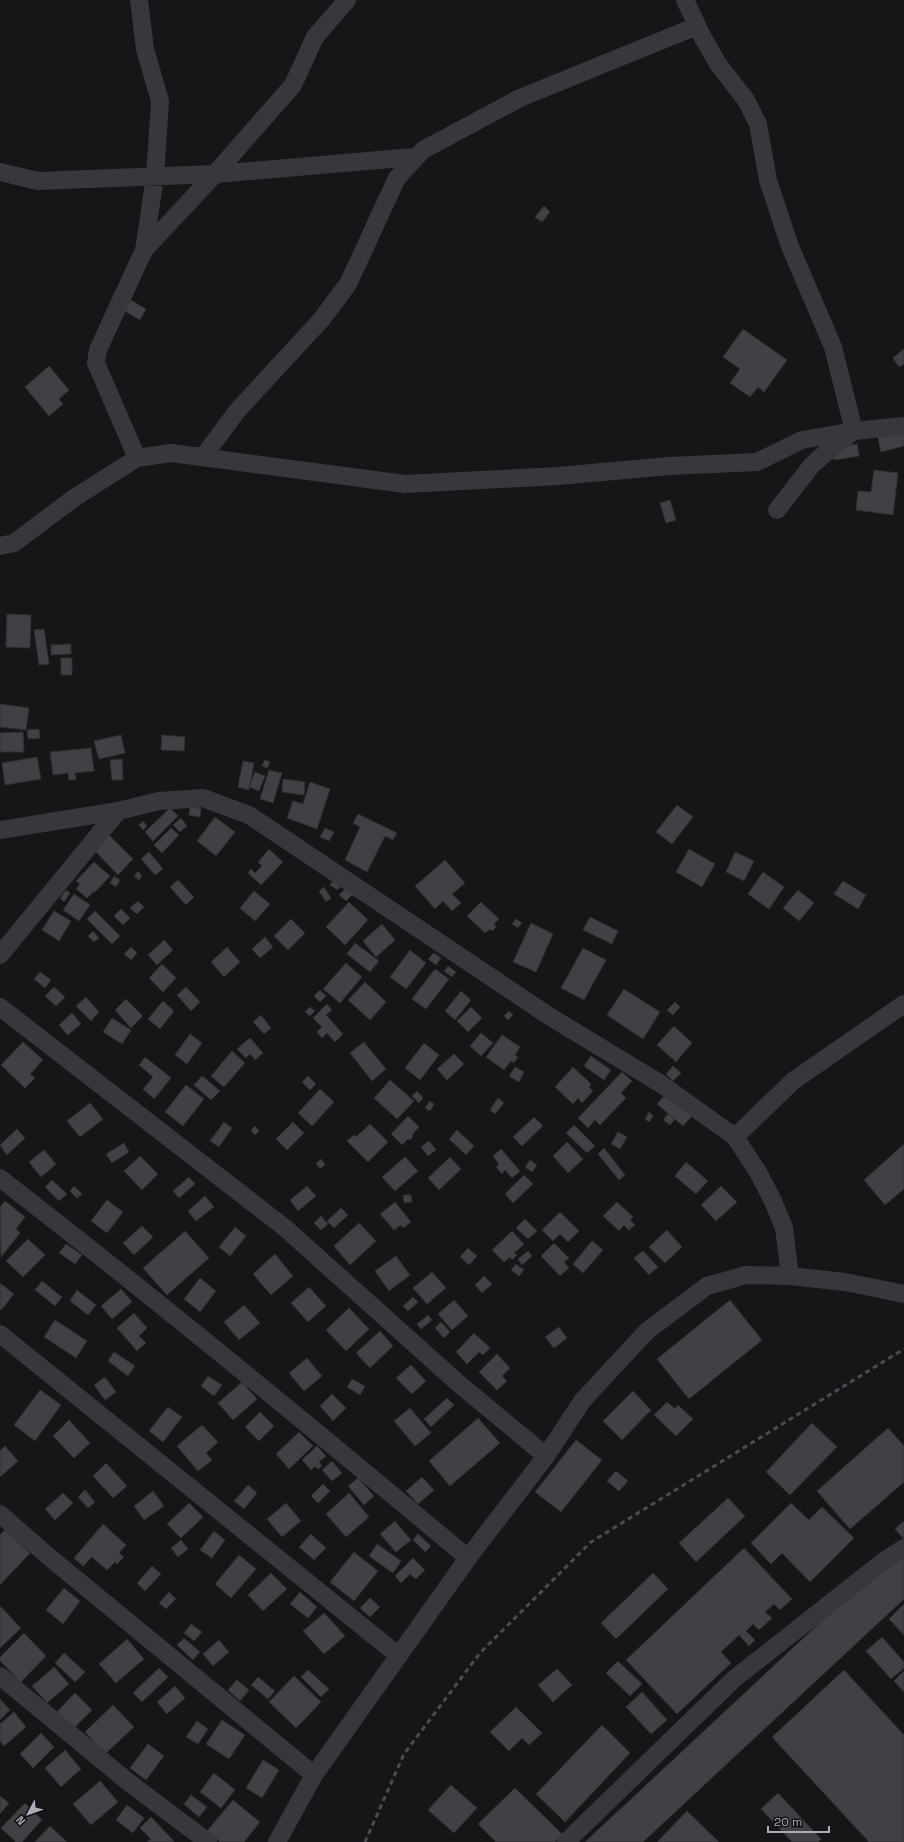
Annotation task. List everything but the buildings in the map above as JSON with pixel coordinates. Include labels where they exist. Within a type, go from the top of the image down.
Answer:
[{"type":"street","points":[[137,458],[96,363],[98,350],[144,250],[155,177],[160,101],[145,49],[139,0]]},
{"type":"street","points":[[144,250],[215,174],[293,85],[315,37],[347,0]]},
{"type":"street","points":[[685,0],[697,26],[718,64],[746,100],[758,124],[768,180],[789,244],[833,347],[854,431]]},
{"type":"street","points":[[203,457],[237,412],[322,320],[348,284],[397,178],[414,157],[423,150],[520,98],[697,26]]},
{"type":"street","points":[[0,172],[38,182],[215,174],[414,157]]},
{"type":"street","points":[[0,546],[14,543],[74,498],[137,458],[171,453],[405,484],[558,476],[669,466],[757,462],[802,440],[854,431],[904,426]]},
{"type":"street","points":[[777,510],[812,465],[854,431]]},
{"type":"street","points":[[0,830],[118,811],[159,801],[203,798],[249,815],[548,1016],[662,1084],[736,1137],[761,1178],[784,1228],[790,1276]]},
{"type":"street","points":[[0,955],[118,811]]},
{"type":"street","points":[[736,1137],[793,1081],[904,1004]]},
{"type":"street","points":[[0,1007],[284,1227],[458,1383],[546,1456]]},
{"type":"street","points":[[0,1178],[106,1260],[288,1408],[468,1558]]},
{"type":"street","points":[[277,1842],[314,1775],[468,1558],[546,1456],[583,1400],[647,1331],[707,1286],[746,1275],[790,1276],[845,1282],[904,1294]]},
{"type":"street","points":[[0,1334],[399,1656]]},
{"type":"street","points":[[0,1514],[54,1561],[314,1775]]},
{"type":"street","points":[[566,1842],[734,1679],[885,1560],[904,1548]]},
{"type":"street","points":[[0,1676],[127,1781],[208,1842]]},
{"type":"railway","points":[[365,1842],[404,1754],[480,1653],[591,1542],[904,1349]]}]
